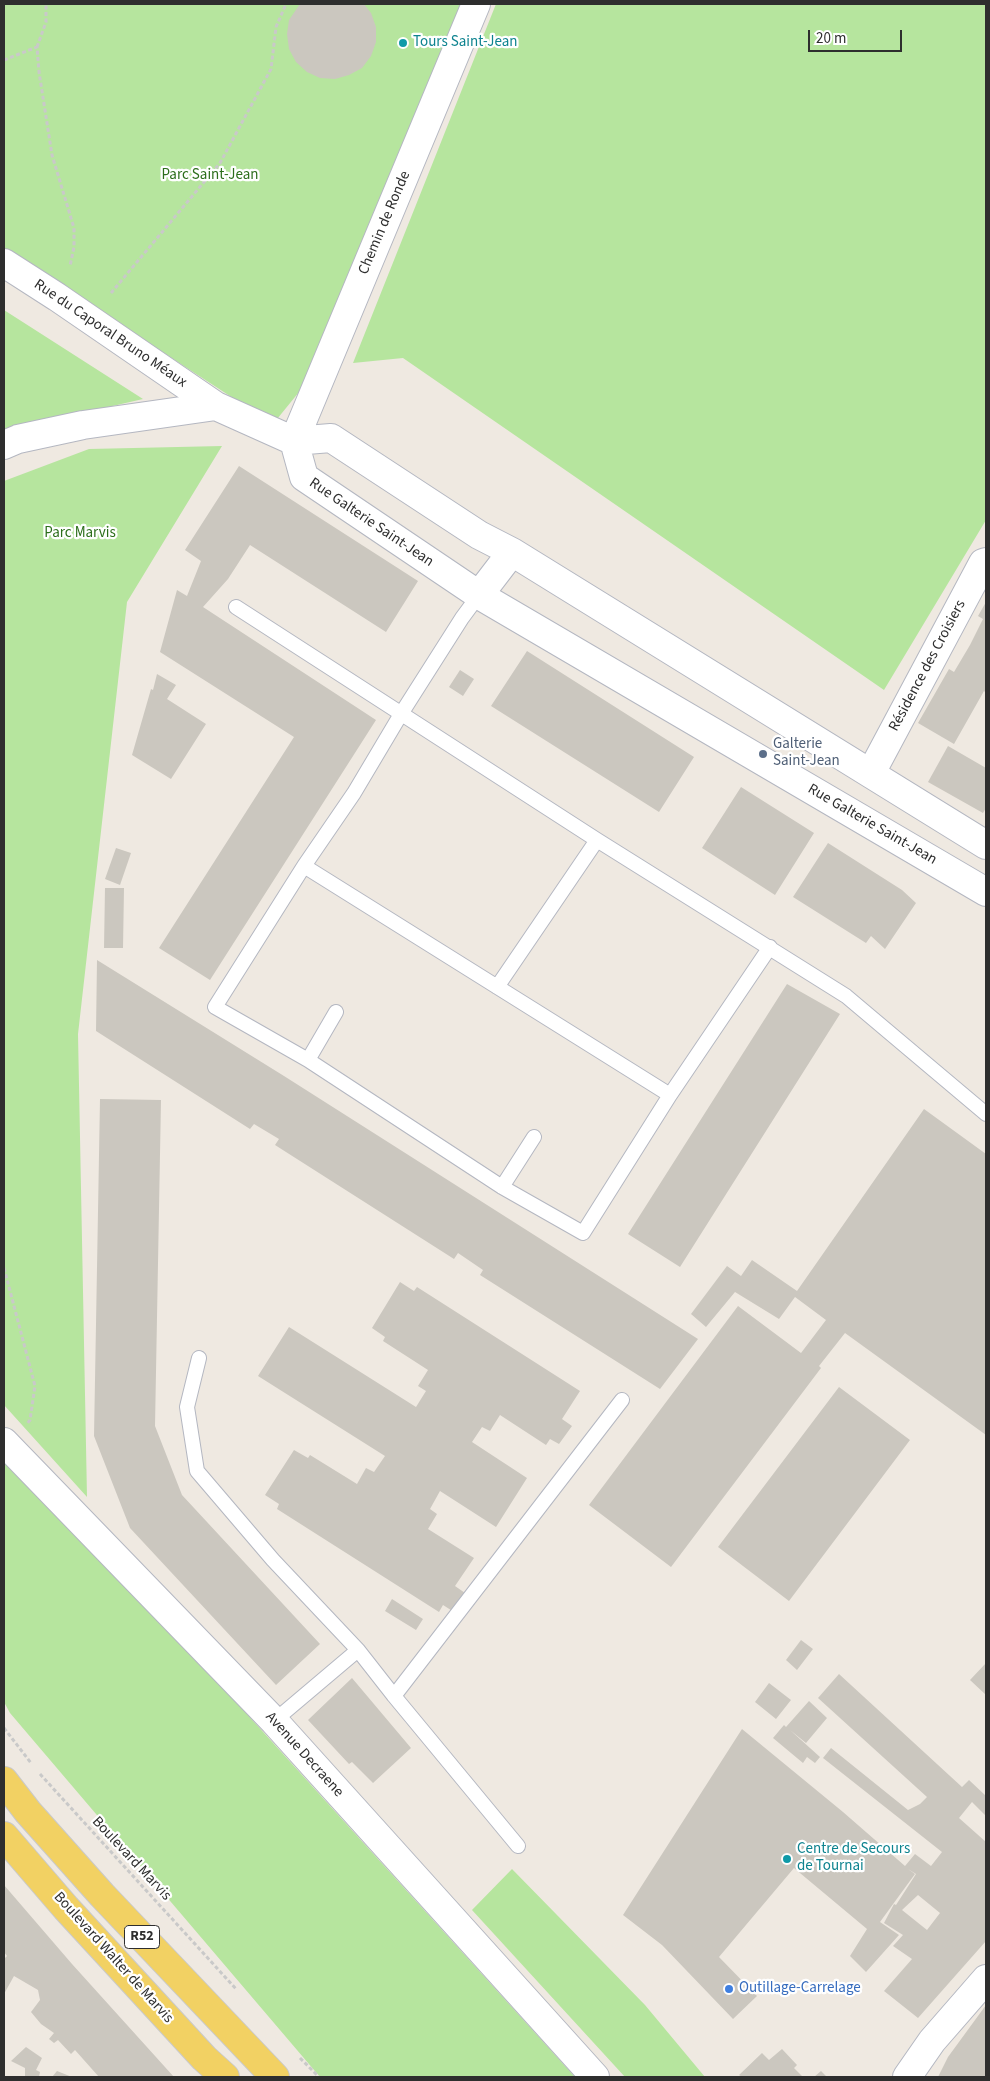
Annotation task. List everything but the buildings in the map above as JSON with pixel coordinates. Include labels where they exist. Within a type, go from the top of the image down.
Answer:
[{"type":"main road","name":"R52","points":[[4,1780],[28,1812],[102,1895],[275,2077]]},
{"type":"main road","name":"Boulevard Walter de Marvis","points":[[4,1836],[208,2068],[225,2077]]},
{"type":"street","name":"Chemin de Ronde","points":[[294,441],[476,4]]},
{"type":"street","name":"Rue du Caporal Bruno Méaux","points":[[4,264],[57,297],[216,406],[294,441]]},
{"type":"street","points":[[4,445],[18,439],[83,425],[216,406]]},
{"type":"street","points":[[294,441],[331,438],[479,535],[512,552],[986,845]]},
{"type":"street","name":"Rue Galterie Saint-Jean","points":[[294,441],[304,477],[479,595],[986,892]]},
{"type":"street","points":[[479,595],[512,552]]},
{"type":"street","name":"Résidence des Croisiers","points":[[871,773],[983,563],[986,562]]},
{"type":"street","name":"Avenue Decraene","points":[[6,1445],[274,1721],[595,2077]]},
{"type":"street","points":[[907,2077],[923,2053],[986,1979]]},
{"type":"lane","points":[[479,595],[462,618],[354,793],[304,866],[216,1007],[308,1060],[502,1187],[583,1233],[670,1095],[770,947]]},
{"type":"lane","points":[[236,607],[597,840],[846,996],[986,1114]]},
{"type":"lane","points":[[497,987],[597,840]]},
{"type":"lane","points":[[304,866],[670,1095]]},
{"type":"lane","points":[[308,1060],[336,1012]]},
{"type":"lane","points":[[502,1187],[534,1137]]},
{"type":"lane","points":[[199,1358],[187,1407],[197,1471],[273,1560],[358,1650],[518,1846]]},
{"type":"lane","points":[[394,1696],[622,1400]]},
{"type":"lane","points":[[274,1721],[358,1650]]},
{"type":"path","points":[[46,4],[46,22],[37,47],[39,72],[52,155],[74,228],[74,247],[70,266]]},
{"type":"path","points":[[111,293],[220,163],[271,69],[276,27],[286,4]]},
{"type":"path","points":[[4,60],[37,47]]},
{"type":"path","points":[[4,1268],[35,1386],[30,1420],[6,1445]]},
{"type":"path","points":[[4,1728],[33,1765]]},
{"type":"path","name":"Boulevard Marvis","points":[[38,1772],[240,1994]]},
{"type":"green space","name":"Parc Saint-Jean","points":[[4,4],[463,4],[321,365],[273,424],[4,249]]},
{"type":"green space","points":[[496,4],[986,4],[986,520],[884,690],[403,358],[353,363]]},
{"type":"green space","points":[[4,310],[143,399],[4,431]]},
{"type":"green space","name":"Parc Marvis","points":[[222,446],[127,602],[78,1034],[87,1497],[4,1405],[4,481],[89,449]]},
{"type":"green space","points":[[4,1459],[227,1692],[575,2077],[320,2077],[10,1713],[4,1702]]},
{"type":"green space","points":[[512,1869],[645,2005],[705,2077],[625,2077],[472,1910]]},
{"type":"place","name":"Tours Saint-Jean","points":[[403,43]]},
{"type":"place","name":"Galterie Saint-Jean","points":[[763,754]]},
{"type":"place","name":"Centre de Secours de Tournai","points":[[787,1859]]},
{"type":"place","name":"Outillage-Carrelage","points":[[729,1989]]}]
